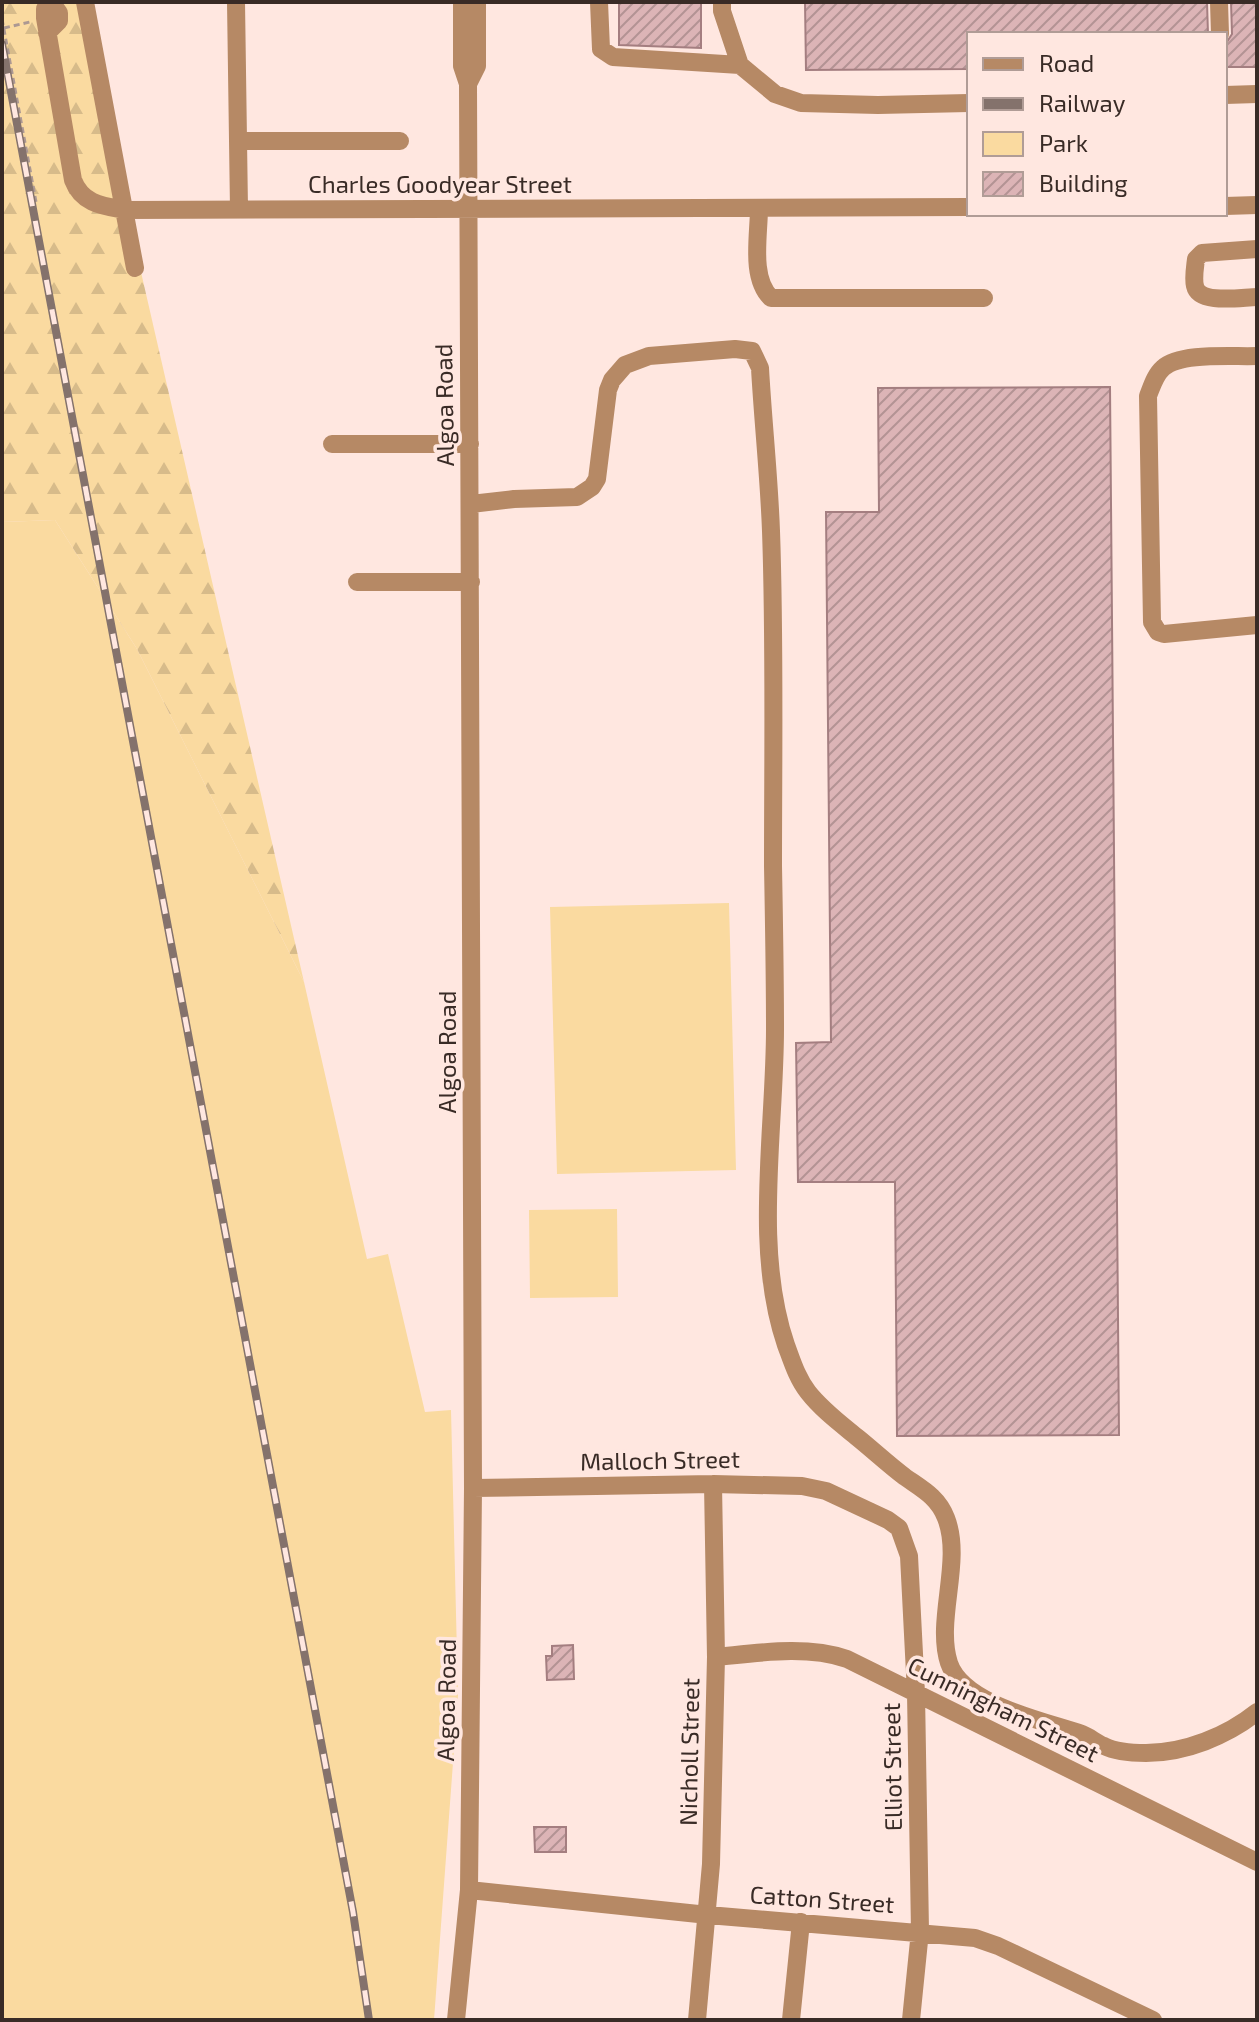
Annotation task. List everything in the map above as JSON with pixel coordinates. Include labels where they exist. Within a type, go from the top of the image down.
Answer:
[{"type":"street","points":[[85,2],[135,268]]},
{"type":"street","points":[[236,2],[239,209]]},
{"type":"street","name":"Algoa Road","points":[[456,2020],[469,1890],[473,1488],[469,208],[468,84],[462,66],[462,2]]},
{"type":"street","name":"Algoa Road","points":[[468,84],[477,66],[477,2]]},
{"type":"street","points":[[599,2],[601,49],[613,57],[740,65]]},
{"type":"street","points":[[722,2],[722,11],[740,65],[775,94],[801,103],[967,103]]},
{"type":"street","points":[[1219,2],[1220,32]]},
{"type":"street","name":"Charles Goodyear Street","points":[[46,25],[76,189],[98,205],[125,210],[967,207]]},
{"type":"street","points":[[1227,95],[1257,94]]},
{"type":"street","points":[[238,141],[400,141]]},
{"type":"street","points":[[1227,206],[1257,205]]},
{"type":"street","points":[[759,208],[759,273],[765,292],[771,298],[984,298]]},
{"type":"street","points":[[1257,249],[1202,253],[1196,259],[1194,285],[1197,292],[1208,298],[1257,297]]},
{"type":"street","points":[[471,504],[514,499],[563,499],[585,493],[597,479],[608,390],[618,371],[636,359],[735,349],[752,351],[757,357],[771,528],[774,713],[775,1034],[769,1185],[772,1286],[777,1316],[796,1372],[807,1391],[825,1411],[903,1476],[936,1499],[945,1515],[950,1550],[946,1639],[948,1660],[960,1682],[1006,1709],[1087,1736],[1108,1748],[1129,1752],[1172,1750],[1222,1736],[1257,1712]]},
{"type":"street","points":[[1257,356],[1178,359],[1164,367],[1148,396],[1152,622],[1158,632],[1164,634],[1257,625]]},
{"type":"street","points":[[332,444],[470,444]]},
{"type":"street","points":[[357,582],[471,582]]},
{"type":"street","name":"Malloch Street","points":[[473,1488],[713,1484],[814,1487],[846,1499]]},
{"type":"street","name":"Nicholl Street","points":[[697,2020],[708,1915],[716,1657],[713,1484]]},
{"type":"street","name":"Elliot Street","points":[[846,1499],[899,1528],[909,1556],[916,1693],[920,1931],[911,2020]]},
{"type":"street","name":"Cunningham Street","points":[[716,1657],[772,1652],[827,1653],[847,1659],[1257,1862]]},
{"type":"street","name":"Catton Street","points":[[469,1890],[975,1938],[1153,2020]]},
{"type":"street","points":[[791,2020],[801,1922]]},
{"type":"path","points":[[2,19],[36,202]]},
{"type":"path","points":[[4,28],[46,25]]},
{"type":"green space","points":[[2,2],[79,2],[304,982],[137,649],[55,520],[2,522]]},
{"type":"green space","points":[[55,520],[137,649],[304,982],[367,1259],[388,1254],[425,1412],[451,1410],[458,1695],[434,2020],[2,2020],[2,522]]},
{"type":"green space","points":[[729,903],[736,1170],[557,1174],[550,907]]},
{"type":"green space","points":[[617,1209],[618,1297],[530,1298],[529,1210]]},
{"type":"building","points":[[619,2],[701,2],[701,48],[619,45]]},
{"type":"building","points":[[805,2],[1207,2],[1208,32],[967,32],[967,69],[806,70]]},
{"type":"building","points":[[1231,2],[1257,2],[1257,67],[1227,67],[1227,42],[1232,34]]},
{"type":"building","points":[[1110,387],[1119,1435],[897,1436],[895,1182],[798,1182],[796,1043],[831,1042],[826,512],[879,512],[878,388]]},
{"type":"building","points":[[573,1645],[574,1679],[547,1680],[546,1656],[552,1656],[552,1646]]},
{"type":"building","points":[[534,1827],[566,1827],[566,1852],[535,1852]]},
{"type":"railway","points":[[2,44],[353,1912],[369,2020]]}]
